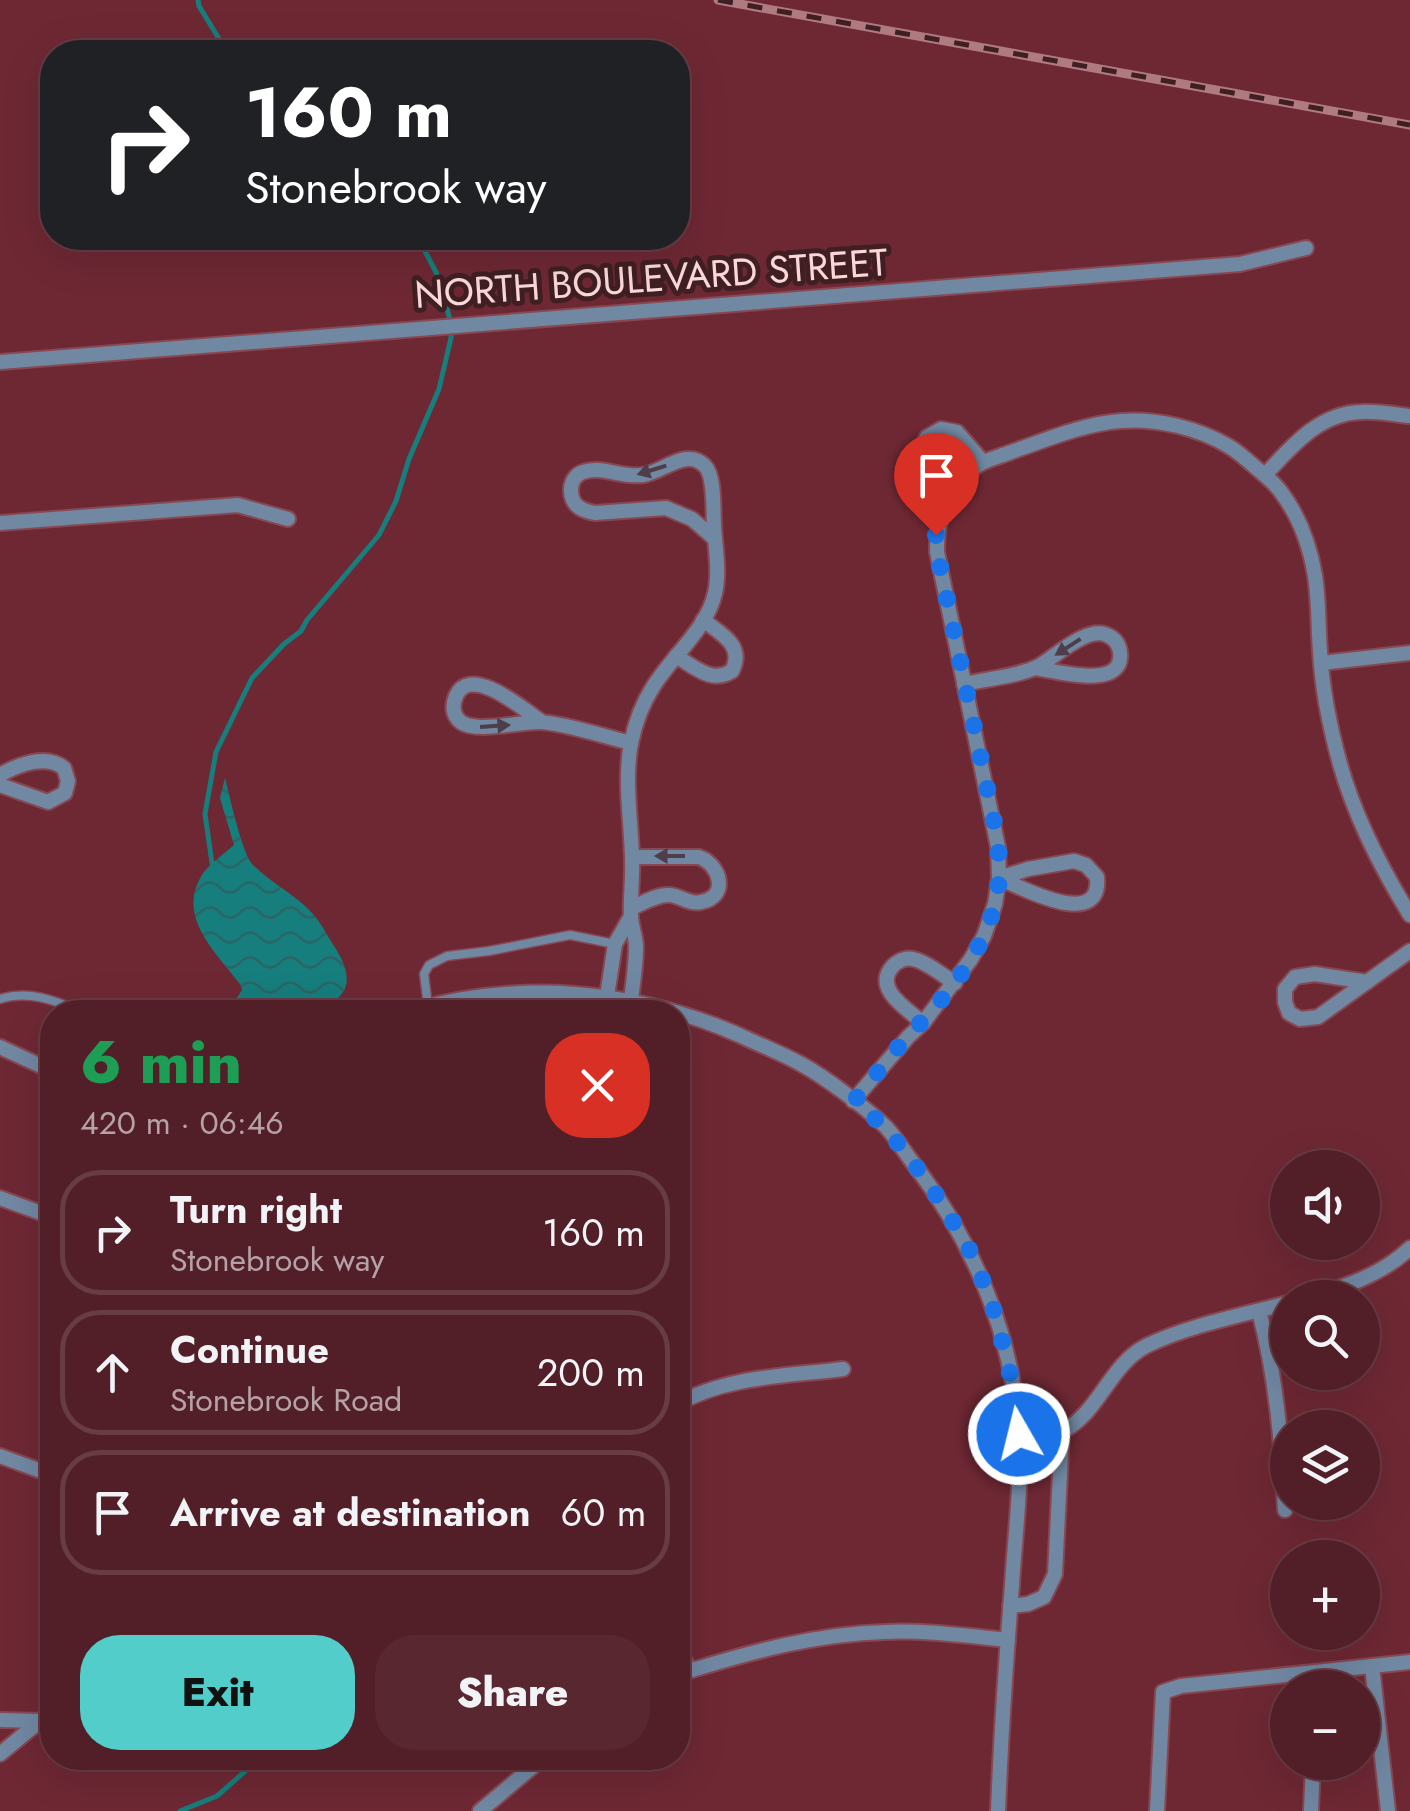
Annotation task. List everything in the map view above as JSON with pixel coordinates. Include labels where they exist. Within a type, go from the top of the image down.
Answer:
[{"type":"street","name":"NORTH BOULEVARD STREET","points":[[0,362],[1240,264],[1306,248]]},
{"type":"street","points":[[1264,475],[1304,433],[1333,419],[1358,412],[1408,416]]},
{"type":"street","points":[[854,1101],[955,983],[984,936],[995,904],[998,846],[937,552],[938,520],[950,493],[983,462],[1100,424],[1144,420],[1200,432],[1231,447],[1279,488],[1307,541],[1316,577],[1321,663],[1339,762],[1354,807],[1404,890],[1410,915]]},
{"type":"street","points":[[950,493],[923,462],[921,452],[927,437],[941,428],[957,432],[983,462]]},
{"type":"street","points":[[461,1000],[518,992],[631,1000],[636,945],[631,912],[631,743],[640,711],[653,686],[712,604],[716,589],[715,538],[711,474],[697,460],[688,458],[658,471],[631,476],[586,470],[572,483],[573,501],[578,508],[595,513],[666,508],[692,519],[715,538]]},
{"type":"street","points":[[0,523],[238,504],[288,519]]},
{"type":"street","points":[[676,656],[710,677],[719,678],[732,671],[737,656],[734,646],[703,620]]},
{"type":"street","points":[[964,684],[1035,668],[1099,632],[1110,636],[1120,652],[1120,663],[1104,675],[1091,677],[1035,668]]},
{"type":"street","points":[[1321,663],[1410,653]]},
{"type":"street","points":[[542,722],[487,685],[466,686],[454,700],[456,717],[462,724],[475,727],[542,722],[631,743]]},
{"type":"street","points":[[0,775],[53,760],[64,768],[68,782],[65,794],[48,802],[0,785]]},
{"type":"street","points":[[607,996],[615,944],[631,912],[665,894],[705,902],[720,883],[716,867],[699,857],[632,857]]},
{"type":"street","points":[[1074,861],[1093,870],[1098,886],[1089,901],[1080,906],[999,878],[1074,861]]},
{"type":"street","points":[[1368,982],[1315,974],[1295,976],[1285,989],[1285,1002],[1289,1013],[1300,1020],[1318,1017],[1368,982],[1410,952]]},
{"type":"street","points":[[923,1022],[890,995],[887,982],[892,967],[914,959],[955,983]]},
{"type":"street","points":[[690,1016],[803,1064],[886,1128],[928,1182],[967,1244],[991,1300],[1005,1350],[1019,1434],[998,1811]]},
{"type":"street","points":[[0,1047],[40,1066]]},
{"type":"street","points":[[0,1198],[40,1213]]},
{"type":"street","points":[[1358,1280],[1410,1248]]},
{"type":"street","points":[[1019,1434],[1062,1432],[1142,1348],[1187,1330],[1270,1308]]},
{"type":"street","points":[[1259,1311],[1270,1352],[1276,1410]]},
{"type":"street","points":[[690,1397],[730,1384],[843,1369]]},
{"type":"street","points":[[1010,1606],[1044,1597],[1055,1574],[1062,1432]]},
{"type":"street","points":[[0,1456],[40,1471]]},
{"type":"street","points":[[690,1672],[765,1648],[836,1636],[886,1632],[1008,1640]]},
{"type":"street","points":[[1356,1670],[1410,1662]]},
{"type":"street","points":[[1372,1666],[1388,1811]]},
{"type":"street","points":[[1157,1811],[1163,1692],[1180,1686],[1270,1682]]},
{"type":"street","points":[[0,1720],[40,1717]]},
{"type":"street","points":[[0,1754],[40,1722]]},
{"type":"street","points":[[480,1811],[529,1770]]},
{"type":"street","points":[[1311,1811],[1312,1780]]},
{"type":"lane","points":[[427,1000],[424,974],[429,964],[447,956],[570,935],[615,944]]},
{"type":"lane","points":[[0,999],[17,994],[50,1000]]},
{"type":"water","points":[[225,778],[249,859],[313,914],[334,946],[346,972],[344,990],[334,1000],[234,1000],[242,990],[240,984],[201,932],[193,903],[204,872],[234,845],[220,798]]},
{"type":"waterway","points":[[198,0],[220,40]]},
{"type":"waterway","points":[[213,870],[205,814],[216,752],[252,678],[301,631],[379,535],[439,389],[451,323],[436,272],[424,250]]},
{"type":"waterway","points":[[180,1811],[217,1796],[247,1770]]},
{"type":"railway","points":[[718,0],[1410,125]]},
{"type":"route","points":[[936,535],[992,811],[999,878],[984,936],[971,959],[923,1022],[854,1101],[886,1128],[928,1182],[967,1244],[991,1300],[1009,1367],[1019,1434]]}]
